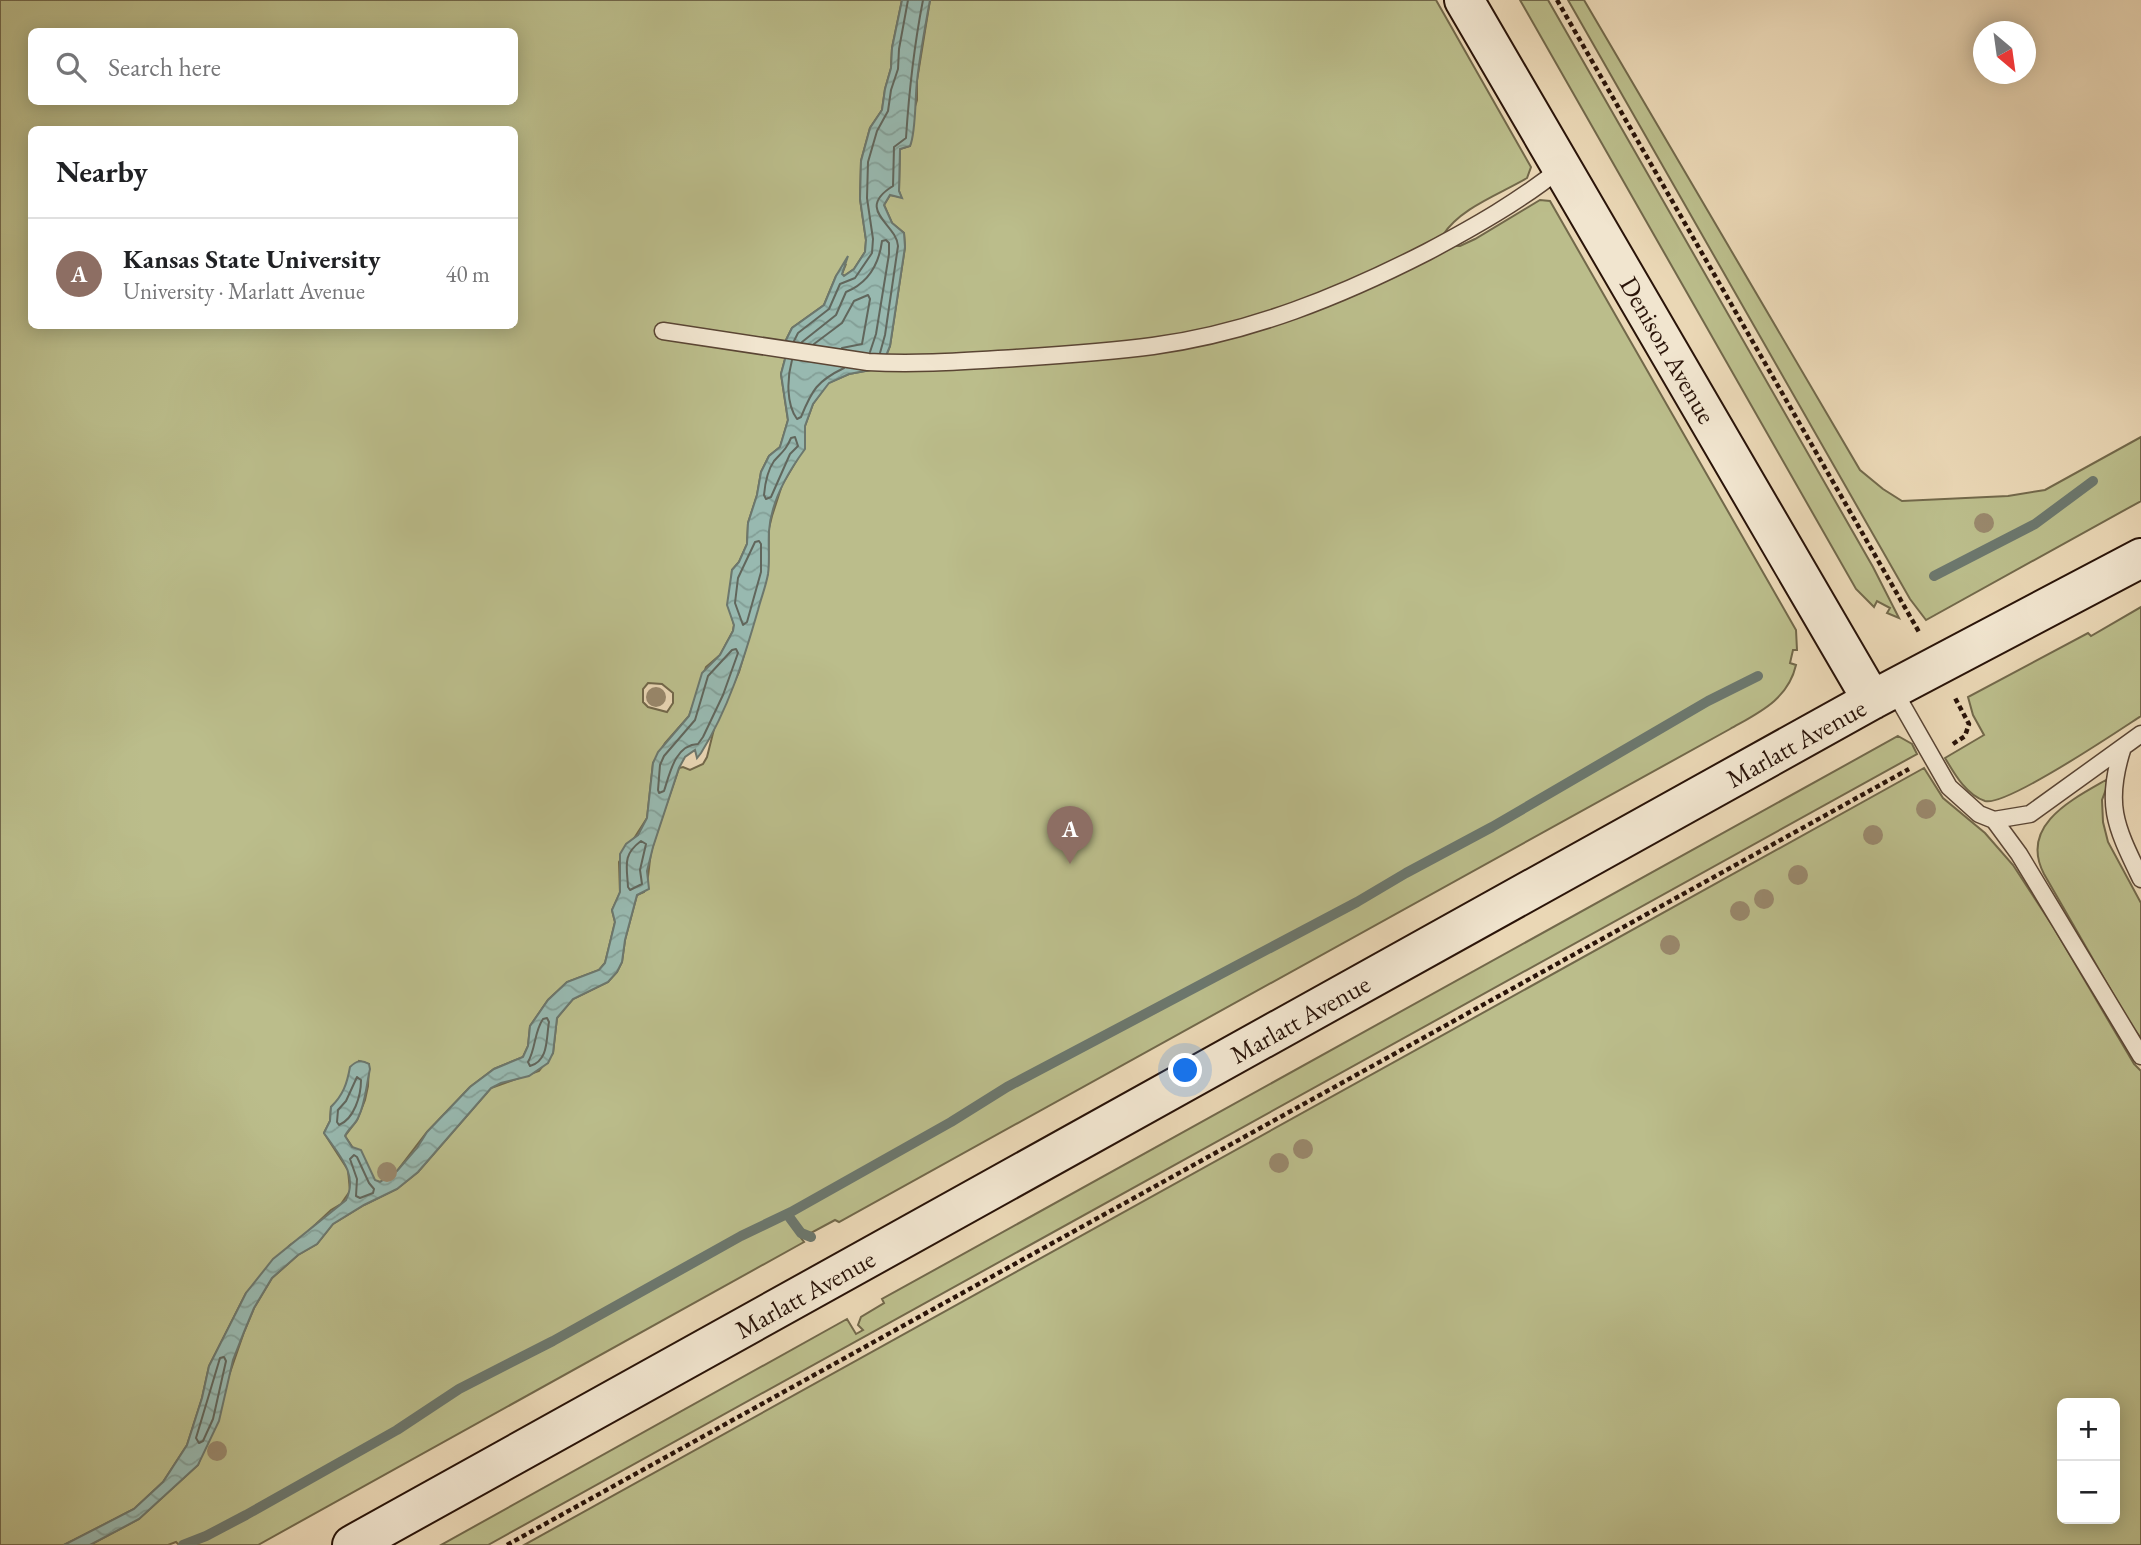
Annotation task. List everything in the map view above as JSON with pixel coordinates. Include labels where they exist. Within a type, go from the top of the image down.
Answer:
[{"type":"main road","name":"Denison Avenue","points":[[1464,0],[1562,168],[1882,695]]},
{"type":"main road","name":"Marlatt Avenue","points":[[352,1545],[1882,695],[2141,558]]},
{"type":"lane","points":[[663,331],[806,354],[900,364],[1047,356],[1155,346],[1239,328],[1298,310],[1370,281],[1460,234],[1562,168]]},
{"type":"lane","points":[[1882,695],[1931,757],[1949,788],[1979,814],[1994,820],[2030,814],[2141,734]]},
{"type":"lane","points":[[2123,747],[2112,789],[2113,813],[2120,836],[2141,879]]},
{"type":"lane","points":[[1994,820],[2019,855],[2141,1056]]},
{"type":"path","points":[[1556,0],[1912,622]]},
{"type":"path","points":[[507,1545],[1963,739],[1969,724],[1958,703]]},
{"type":"green space","points":[[0,0],[902,0],[882,110],[870,128],[861,161],[860,199],[866,240],[865,252],[854,269],[844,276],[842,274],[846,264],[836,276],[824,305],[792,328],[786,340],[781,374],[788,420],[780,447],[769,456],[761,472],[748,523],[747,544],[732,570],[730,610],[733,631],[720,655],[706,667],[689,716],[665,743],[653,763],[647,818],[619,862],[620,893],[612,910],[615,922],[605,963],[599,970],[567,982],[548,1000],[530,1026],[528,1046],[523,1057],[494,1069],[470,1087],[427,1132],[397,1171],[380,1182],[375,1181],[345,1136],[357,1120],[368,1086],[369,1064],[359,1061],[340,1098],[331,1107],[330,1121],[324,1133],[348,1170],[350,1191],[341,1204],[290,1245],[246,1293],[209,1366],[187,1445],[163,1482],[134,1509],[64,1545],[0,1545]],"holes":[[[648,683],[662,684],[673,693],[673,703],[667,712],[648,707],[643,702],[643,689]]]},
{"type":"green space","points":[[930,0],[1436,0],[1531,167],[1527,178],[1470,209],[1450,225],[1443,235],[1451,246],[1460,246],[1540,200],[1550,201],[1796,630],[1797,650],[1793,650],[1790,663],[1796,665],[1792,677],[1779,696],[1751,717],[839,1222],[835,1220],[811,1233],[804,1231],[793,1218],[789,1222],[804,1242],[258,1545],[179,1545],[176,1542],[168,1545],[90,1545],[139,1519],[198,1465],[244,1332],[254,1308],[272,1278],[298,1255],[317,1244],[333,1224],[397,1189],[418,1172],[491,1088],[539,1071],[553,1053],[557,1018],[573,999],[608,982],[617,972],[622,962],[637,895],[644,892],[646,887],[652,849],[679,768],[690,770],[703,764],[715,725],[739,672],[768,573],[769,528],[772,516],[782,485],[801,453],[805,426],[813,404],[828,383],[849,374],[881,368],[890,346],[905,247],[904,233],[892,223],[884,205],[890,195],[901,197],[900,149],[910,146]]},
{"type":"green space","points":[[1520,0],[1548,0],[1873,567],[1899,618],[1887,613],[1890,608],[1877,601],[1874,607],[1856,589]]},
{"type":"green space","points":[[1568,0],[1584,0],[1860,470],[1902,501],[2008,496],[2045,490],[2141,437],[2141,501],[1926,620],[1910,599]]},
{"type":"green space","points":[[2141,607],[2141,716],[2038,781],[1997,800],[1985,801],[1966,789],[1945,758],[1984,735],[1973,715],[1968,697],[2088,633],[2091,636]]},
{"type":"green space","points":[[1898,736],[1912,744],[1917,754],[488,1545],[441,1545],[847,1319],[856,1334],[863,1330],[858,1325],[861,1317],[884,1303],[882,1299]]},
{"type":"green space","points":[[1924,768],[1943,798],[1985,833],[2013,865],[2054,928],[2134,1064],[2141,1071],[2141,1545],[524,1545]]},
{"type":"green space","points":[[2106,780],[2108,784],[2102,800],[2103,822],[2108,842],[2141,903],[2141,1038],[2132,1027],[2044,874],[2038,857],[2038,842],[2043,828],[2052,817],[2078,796]]},
{"type":"water","points":[[902,0],[930,0],[918,71],[912,140],[910,146],[900,149],[899,191],[902,198],[890,195],[884,205],[892,223],[904,233],[905,247],[890,346],[881,368],[849,374],[829,383],[813,404],[805,426],[805,449],[787,477],[773,509],[767,578],[741,665],[711,737],[697,758],[695,750],[685,757],[679,768],[647,871],[649,889],[637,895],[622,962],[617,972],[608,982],[573,999],[557,1018],[553,1053],[548,1063],[529,1076],[491,1088],[418,1172],[397,1189],[333,1224],[317,1244],[298,1255],[272,1278],[254,1308],[244,1332],[233,1360],[219,1421],[198,1465],[139,1519],[90,1545],[64,1545],[134,1509],[163,1482],[187,1445],[209,1366],[246,1293],[273,1259],[346,1200],[350,1182],[348,1173],[341,1157],[324,1133],[330,1121],[331,1107],[344,1089],[350,1067],[361,1061],[369,1064],[370,1069],[361,1112],[345,1136],[352,1147],[361,1150],[375,1180],[380,1182],[397,1171],[427,1132],[470,1087],[494,1069],[523,1057],[528,1046],[530,1026],[548,1000],[567,982],[599,970],[605,963],[615,922],[612,910],[620,892],[620,854],[626,844],[638,835],[647,818],[653,763],[658,752],[689,716],[702,673],[720,655],[733,631],[734,625],[727,605],[732,570],[747,544],[748,523],[761,472],[769,456],[780,447],[788,420],[781,374],[786,340],[792,328],[824,305],[848,256],[842,274],[844,276],[854,269],[865,252],[866,240],[860,199],[861,161],[870,128],[882,110]]},
{"type":"waterway","points":[[1934,576],[2035,524],[2093,481]]},
{"type":"waterway","points":[[183,1545],[246,1515],[397,1430],[459,1389],[553,1341],[741,1236],[791,1212],[951,1122],[1007,1087],[1357,902],[1708,701],[1758,676]]},
{"type":"waterway","points":[[787,1214],[801,1233],[811,1237]]},
{"type":"place","name":"Kansas State University","points":[[1070,864]]}]
